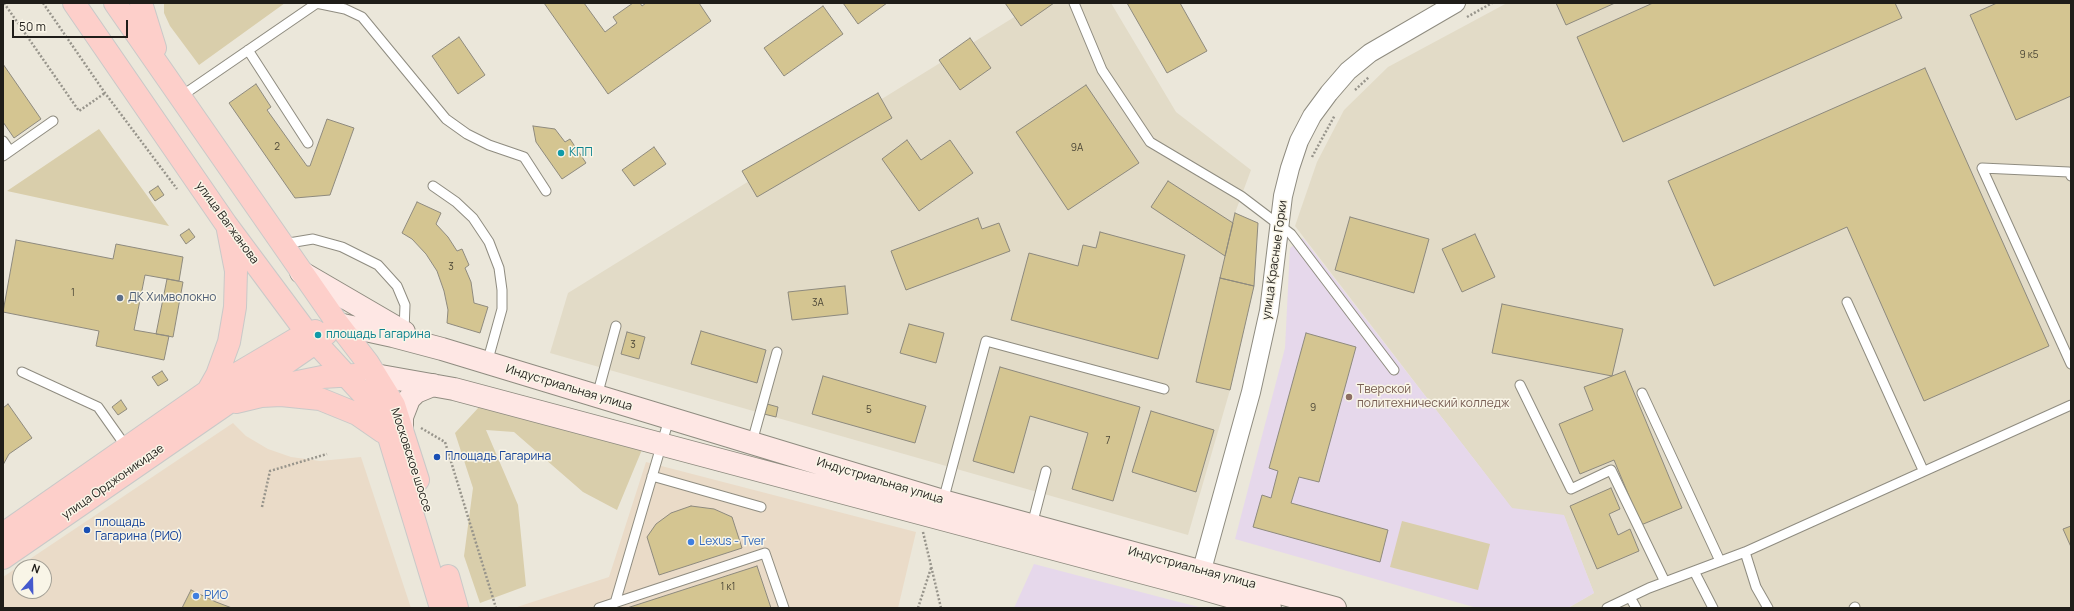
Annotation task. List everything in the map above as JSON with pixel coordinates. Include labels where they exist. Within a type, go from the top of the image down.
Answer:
[{"type":"main road","points":[[115,3],[338,324],[311,338],[223,406]]},
{"type":"main road","points":[[141,3],[144,17],[174,89]]},
{"type":"main road","name":"улица Вагжанова","points":[[81,9],[226,224],[311,338],[365,396],[404,430]]},
{"type":"main road","points":[[208,391],[227,347],[236,307],[236,271],[226,224]]},
{"type":"main road","name":"Московское шоссе","points":[[338,324],[375,375],[394,405],[404,430],[458,608]]},
{"type":"main road","name":"улица Орджоникидзе","points":[[3,534],[208,391],[311,338]]},
{"type":"main road","points":[[223,406],[272,387],[297,381],[322,377],[362,374],[375,375]]},
{"type":"main road","points":[[223,406],[261,396],[301,396],[320,399],[345,408],[374,424],[404,430]]},
{"type":"main road","name":"улица Орджоникидзе","points":[[3,558],[223,406]]},
{"type":"main road","name":"Московское шоссе","points":[[404,430],[441,608]]},
{"type":"street","name":"улица Красные Горки","points":[[1200,579],[1259,355],[1269,311],[1280,224],[1290,168],[1299,141],[1312,116],[1329,92],[1348,71],[1370,53],[1456,3]]},
{"type":"street","name":"Индустриальная улица","points":[[301,272],[399,334],[427,345],[596,397],[752,442],[943,501],[1032,524],[1200,579],[1270,608]]},
{"type":"street","name":"Индустриальная улица","points":[[338,324],[399,334]]},
{"type":"street","points":[[346,376],[361,355],[376,344],[399,334]]},
{"type":"street","name":"Индустриальная улица","points":[[375,375],[433,385],[1200,579],[1335,608]]},
{"type":"street","points":[[404,430],[402,417],[409,399],[416,392],[433,385]]},
{"type":"lane","points":[[174,89],[248,50],[317,3],[344,9],[362,17],[446,119],[467,134],[489,145],[524,157],[546,191]]},
{"type":"lane","points":[[1074,3],[1102,70],[1150,142],[1241,196],[1280,224],[1291,234],[1394,370]]},
{"type":"lane","points":[[248,50],[308,143]]},
{"type":"lane","points":[[3,141],[6,154],[53,121]]},
{"type":"lane","points":[[2071,176],[2069,172],[1982,168],[2071,364]]},
{"type":"lane","points":[[433,186],[456,202],[473,218],[489,242],[499,268],[502,290],[502,309],[487,363]]},
{"type":"lane","points":[[282,245],[313,239],[342,246],[378,265],[397,286],[405,305],[399,334]]},
{"type":"lane","points":[[1847,302],[1923,470]]},
{"type":"lane","points":[[596,397],[616,326]]},
{"type":"lane","points":[[943,501],[986,340],[1164,389]]},
{"type":"lane","points":[[752,442],[777,352]]},
{"type":"lane","points":[[22,372],[98,407],[127,448]]},
{"type":"lane","points":[[1520,384],[1571,489],[1611,470],[1665,582]]},
{"type":"lane","points":[[1642,393],[1720,562]]},
{"type":"lane","points":[[1607,608],[1665,582],[1745,552],[1923,470],[2071,405]]},
{"type":"lane","points":[[615,603],[669,418]]},
{"type":"lane","points":[[1032,524],[1046,471]]},
{"type":"lane","points":[[652,476],[761,507]]},
{"type":"lane","points":[[599,608],[765,552],[784,608]]},
{"type":"lane","points":[[1745,552],[1756,587],[1768,608]]},
{"type":"lane","points":[[1694,571],[1713,608]]},
{"type":"lane","points":[[1630,597],[1636,608]]},
{"type":"path","points":[[4,3],[79,111],[104,93]]},
{"type":"path","points":[[43,3],[104,93],[167,176]]},
{"type":"path","points":[[404,430],[445,442],[496,608]]},
{"type":"path","points":[[262,507],[270,471],[327,454]]},
{"type":"path","points":[[922,526],[941,608]]},
{"type":"path","points":[[918,608],[931,567]]},
{"type":"shaded area","points":[[164,3],[285,3],[199,65],[170,26],[164,13]]},
{"type":"shaded area","points":[[1037,3],[1111,3],[1176,112],[1251,170],[1235,213],[1258,223],[1254,286],[1230,390],[1188,535],[550,353],[568,293]]},
{"type":"shaded area","points":[[1507,3],[2071,3],[2071,608],[1568,608],[1594,593],[1564,516],[1512,509],[1295,226],[1317,162],[1344,110],[1388,67]]},
{"type":"shaded area","points":[[99,129],[169,226],[7,191]]},
{"type":"shaded area","name":"Тверской политехнический колледж","points":[[1303,238],[1512,508],[1564,515],[1594,593],[1568,608],[1477,608],[1235,539],[1285,348],[1290,248]]},
{"type":"shaded area","points":[[492,393],[646,440],[617,510],[583,492],[514,432],[486,430],[518,505],[526,586],[480,603],[464,556],[473,488],[455,433]]},
{"type":"shaded area","points":[[233,423],[246,436],[268,449],[291,457],[320,461],[361,457],[411,608],[3,608],[3,577],[12,571],[12,599],[52,599],[52,559],[30,559]]},
{"type":"shaded area","points":[[646,462],[916,532],[898,608],[514,608],[609,577]]},
{"type":"shaded area","points":[[1402,521],[1490,544],[1478,590],[1390,567]]},
{"type":"shaded area","points":[[1034,564],[1175,601],[1203,608],[1014,608]]},
{"type":"building","points":[[544,3],[584,3],[605,32],[617,23],[613,17],[633,3],[640,3],[642,6],[646,3],[699,3],[711,21],[608,94]]},
{"type":"building","points":[[843,3],[887,3],[858,24]]},
{"type":"building","points":[[1005,3],[1054,3],[1021,26]]},
{"type":"building","points":[[1127,3],[1180,3],[1207,51],[1167,73]]},
{"type":"building","points":[[1556,3],[1615,3],[1566,25]]},
{"type":"building","points":[[1653,3],[1895,3],[1902,18],[1623,142],[1577,37]]},
{"type":"building","points":[[1997,3],[2071,3],[2071,96],[2016,120],[1970,15]]},
{"type":"building","points":[[823,6],[843,34],[784,76],[764,48]]},
{"type":"building","points":[[459,37],[485,75],[458,94],[432,56]]},
{"type":"building","points":[[970,38],[991,68],[960,90],[939,60]]},
{"type":"building","points":[[3,64],[41,119],[14,138],[3,122]]},
{"type":"building","points":[[1925,68],[2049,346],[1924,401],[1847,227],[1714,286],[1668,181]]},
{"type":"building","points":[[256,84],[271,107],[267,110],[307,166],[310,166],[327,119],[354,128],[330,195],[295,198],[229,103]]},
{"type":"building","points":[[1086,85],[1139,163],[1068,210],[1016,132]]},
{"type":"building","points":[[878,93],[892,118],[757,197],[742,171]]},
{"type":"building","name":"КПП","points":[[533,126],[555,129],[565,142],[570,139],[586,163],[562,179],[536,142]]},
{"type":"building","points":[[907,140],[921,160],[950,140],[973,173],[919,211],[882,159]]},
{"type":"building","points":[[654,147],[666,164],[634,186],[622,170]]},
{"type":"building","points":[[1168,181],[1233,223],[1225,256],[1151,207]]},
{"type":"building","points":[[158,186],[164,195],[155,201],[149,192]]},
{"type":"building","points":[[417,202],[441,213],[436,224],[448,237],[457,251],[462,249],[469,265],[465,268],[471,282],[474,303],[488,307],[480,333],[447,323],[448,310],[444,291],[437,271],[426,254],[412,239],[402,233]]},
{"type":"building","points":[[1235,213],[1258,223],[1254,286],[1220,278]]},
{"type":"building","points":[[1350,217],[1429,239],[1414,293],[1335,270]]},
{"type":"building","points":[[978,218],[982,229],[999,223],[1010,251],[906,290],[891,251]]},
{"type":"building","points":[[189,229],[195,237],[186,244],[180,235]]},
{"type":"building","points":[[1100,232],[1185,255],[1158,359],[1011,320],[1029,253],[1078,266],[1083,245],[1096,248]]},
{"type":"building","points":[[1475,234],[1495,277],[1462,292],[1442,249]]},
{"type":"building","points":[[16,240],[113,259],[116,244],[183,257],[179,281],[145,275],[134,330],[169,336],[164,360],[96,346],[99,331],[3,312]]},
{"type":"building","points":[[1220,278],[1254,286],[1230,390],[1196,382]]},
{"type":"building","points":[[167,279],[183,282],[173,337],[156,334]]},
{"type":"building","points":[[845,286],[848,314],[792,320],[788,292]]},
{"type":"building","points":[[1502,304],[1623,329],[1612,376],[1492,353]]},
{"type":"building","points":[[909,324],[944,333],[936,363],[900,353]]},
{"type":"building","points":[[701,331],[766,350],[757,383],[691,364]]},
{"type":"building","points":[[627,332],[645,337],[639,359],[621,354]]},
{"type":"building","points":[[1306,333],[1356,347],[1319,482],[1299,477],[1291,503],[1388,530],[1380,562],[1253,527],[1262,495],[1271,498],[1278,471],[1269,468]]},
{"type":"building","points":[[1000,367],[1140,407],[1113,501],[1072,489],[1088,433],[1030,416],[1014,473],[973,461]]},
{"type":"building","points":[[162,371],[168,380],[158,386],[152,377]]},
{"type":"building","points":[[1625,371],[1682,508],[1641,525],[1614,460],[1580,474],[1559,424],[1593,410],[1584,387]]},
{"type":"building","points":[[823,376],[926,406],[915,443],[812,414]]},
{"type":"building","points":[[121,400],[127,409],[118,415],[112,407]]},
{"type":"building","points":[[8,404],[32,438],[9,454],[3,465],[3,408]]},
{"type":"building","points":[[767,404],[778,407],[776,417],[764,414]]},
{"type":"building","points":[[1151,411],[1214,430],[1196,492],[1132,472]]},
{"type":"building","points":[[1611,488],[1620,509],[1609,514],[1618,535],[1630,529],[1639,551],[1597,569],[1570,506]]},
{"type":"building","points":[[691,506],[714,509],[732,517],[742,548],[659,575],[647,537],[656,524],[671,513]]},
{"type":"building","points":[[2071,526],[2071,547],[2063,529]]},
{"type":"building","points":[[757,566],[771,608],[627,608]]},
{"type":"building","name":"РИО","points":[[191,590],[216,602],[232,608],[182,608]]},
{"type":"place","name":"КПП","points":[[561,153]]},
{"type":"place","name":"ДК Химволокно","points":[[120,298]]},
{"type":"place","name":"площадь Гагарина","points":[[318,335]]},
{"type":"place","name":"Тверской политехнический колледж","points":[[1349,397]]},
{"type":"place","name":"Площадь Гагарина","points":[[437,457]]},
{"type":"place","name":"площадь Гагарина (РИО)","points":[[87,530]]},
{"type":"place","name":"Lexus - Tver","points":[[691,542]]},
{"type":"place","name":"РИО","points":[[196,596]]}]
